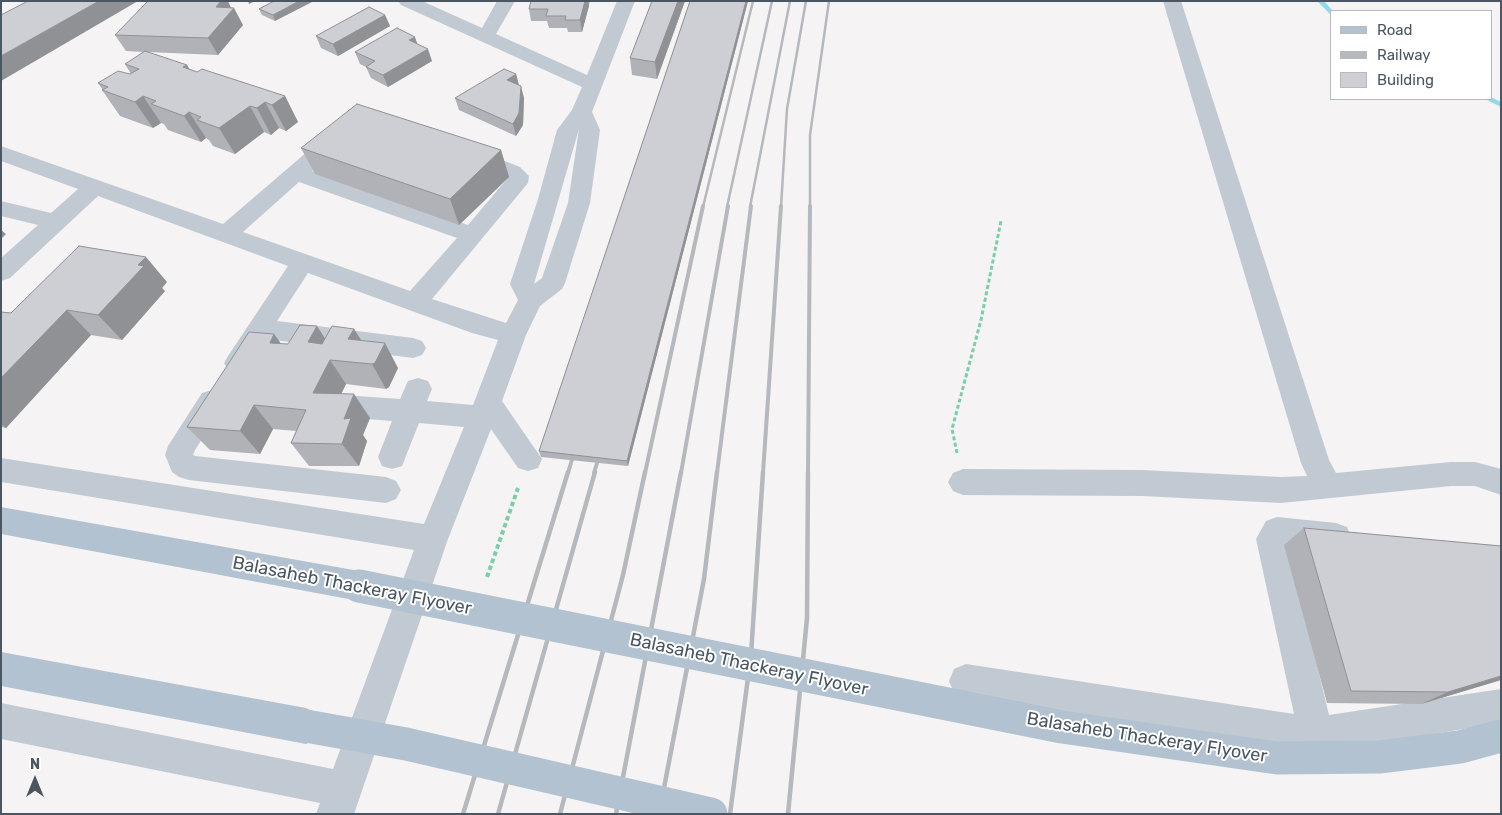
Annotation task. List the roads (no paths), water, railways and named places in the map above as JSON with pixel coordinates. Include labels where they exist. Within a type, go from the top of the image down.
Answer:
[{"type":"main road","name":"Balasaheb Thackeray Flyover","points":[[1,520],[359,586],[1053,725],[1277,758],[1379,757],[1460,747],[1501,736]]},
{"type":"main road","points":[[1,669],[406,744],[711,814]]},
{"type":"street","points":[[407,1],[594,85]]},
{"type":"street","points":[[486,36],[506,1]]},
{"type":"street","points":[[530,300],[522,284],[549,200],[567,130],[582,112],[626,1]]},
{"type":"street","points":[[1172,1],[1315,463],[1328,488]]},
{"type":"street","points":[[1,721],[340,802],[433,539],[486,410],[513,335],[530,300],[553,283],[579,203],[590,130],[582,112]]},
{"type":"street","points":[[226,234],[353,124]]},
{"type":"street","points":[[416,302],[517,183],[518,176],[447,148]]},
{"type":"street","points":[[1,153],[303,262],[513,335]]},
{"type":"street","points":[[296,174],[473,235]]},
{"type":"street","points":[[1,272],[94,187]]},
{"type":"street","points":[[1,208],[55,222]]},
{"type":"street","points":[[303,262],[182,446],[179,454],[182,463],[189,468],[386,490]]},
{"type":"street","points":[[260,328],[413,348]]},
{"type":"street","points":[[392,457],[414,400]]},
{"type":"street","points":[[343,406],[414,400],[486,410],[528,459]]},
{"type":"street","points":[[1,470],[433,539]]},
{"type":"street","points":[[964,482],[1142,483],[1281,490],[1328,488],[1451,474],[1475,474],[1501,482]]},
{"type":"street","points":[[1316,735],[1271,539],[1277,530],[1364,541]]},
{"type":"street","points":[[966,681],[1183,716],[1316,735],[1501,706]]},
{"type":"waterway","points":[[1320,1],[1330,12]]},
{"type":"waterway","points":[[1491,100],[1501,105]]},
{"type":"railway","points":[[703,207],[753,1]]},
{"type":"railway","points":[[727,207],[772,1]]},
{"type":"railway","points":[[750,207],[790,1]]},
{"type":"railway","points":[[781,207],[787,109],[806,1]]},
{"type":"railway","points":[[810,206],[810,135],[829,1]]},
{"type":"railway","points":[[645,473],[703,206]]},
{"type":"railway","points":[[681,473],[728,206]]},
{"type":"railway","points":[[717,473],[751,206]]},
{"type":"railway","points":[[763,473],[781,206]]},
{"type":"railway","points":[[808,473],[810,206]]},
{"type":"railway","points":[[568,473],[576,446]]},
{"type":"railway","points":[[594,473],[601,450]]},
{"type":"railway","points":[[463,814],[568,472]]},
{"type":"railway","points":[[498,814],[595,472]]},
{"type":"railway","points":[[560,814],[623,575],[645,472]]},
{"type":"railway","points":[[616,814],[681,472]]},
{"type":"railway","points":[[659,814],[704,579],[717,472]]},
{"type":"railway","points":[[730,814],[751,655],[763,472]]},
{"type":"railway","points":[[788,814],[807,618],[808,472]]}]
